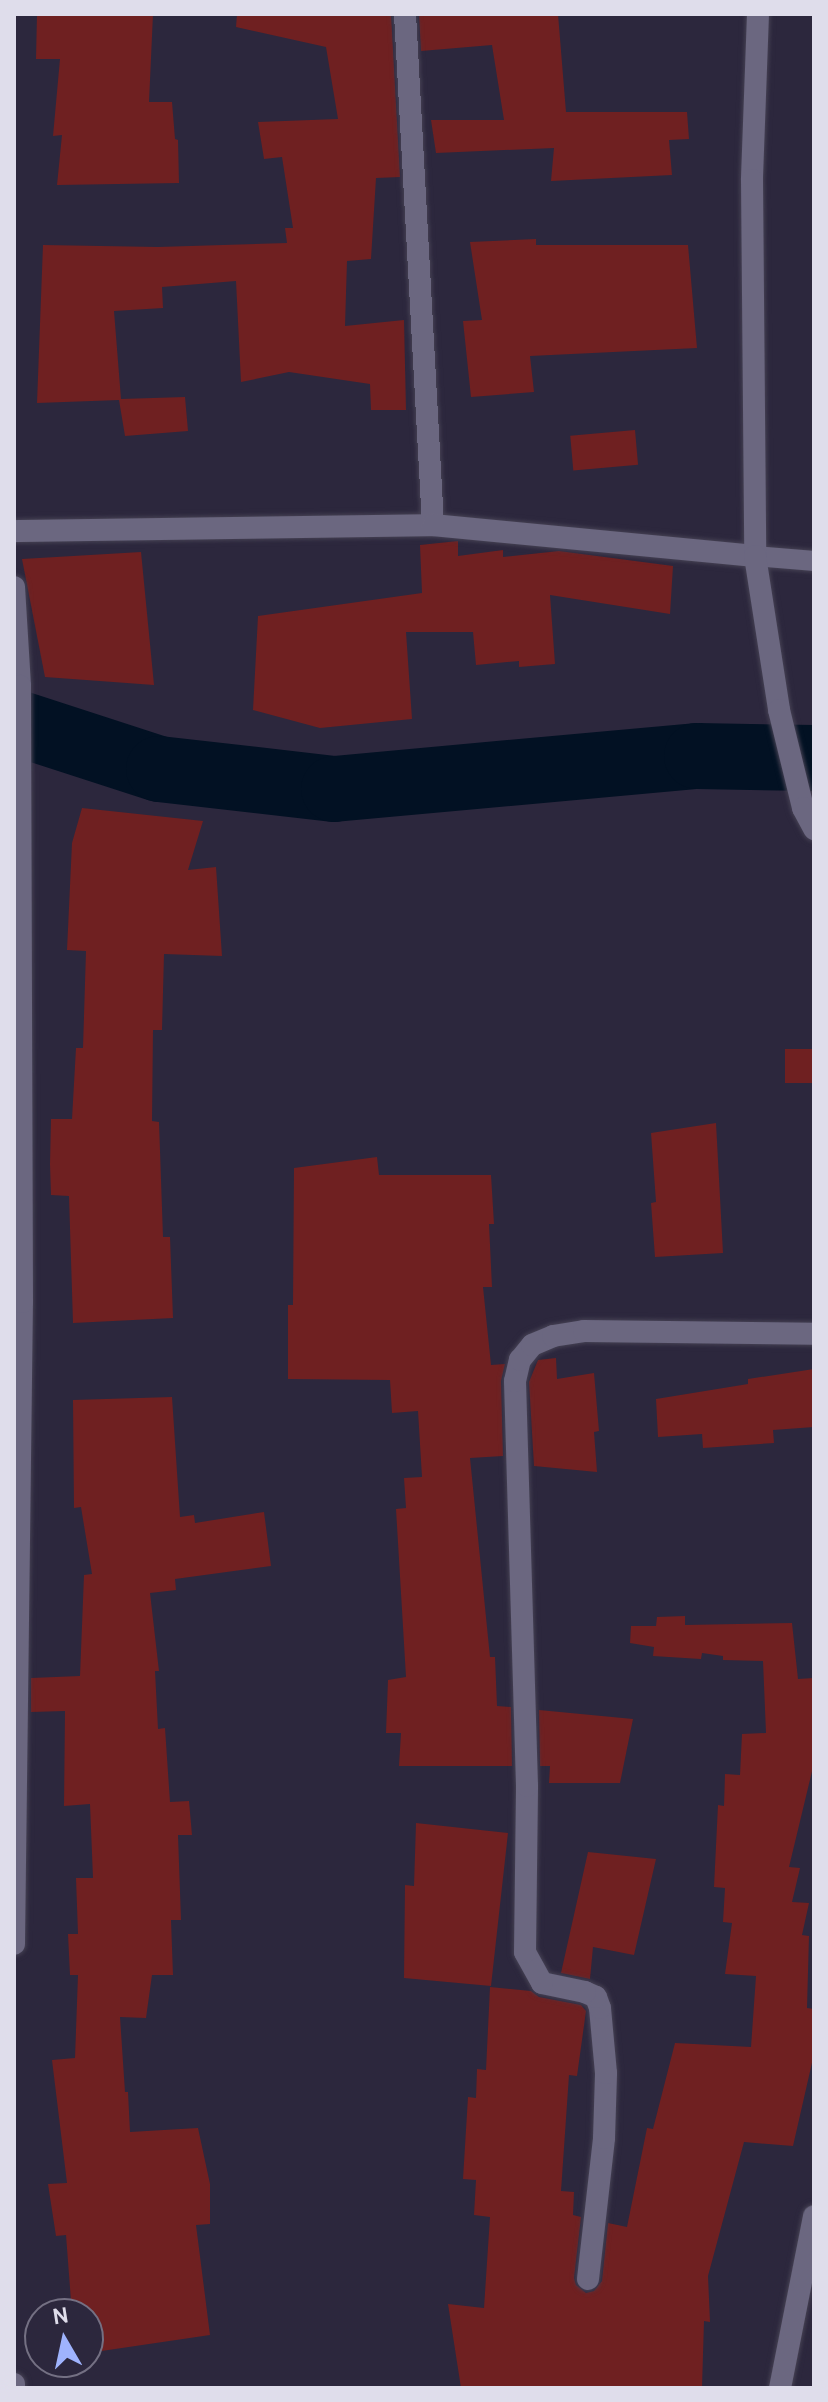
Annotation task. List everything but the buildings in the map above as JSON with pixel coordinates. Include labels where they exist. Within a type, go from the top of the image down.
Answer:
[{"type":"street","points":[[405,14],[433,525]]},
{"type":"street","points":[[758,14],[752,180],[755,556],[785,740],[803,808],[814,829]]},
{"type":"street","points":[[14,531],[433,525],[755,556]]},
{"type":"street","points":[[14,587],[21,742],[17,1225],[22,1302],[14,1944]]},
{"type":"street","points":[[588,2279],[604,2138],[606,2073],[600,2008],[596,1997],[585,1992],[542,1983],[525,1952],[527,1786],[515,1381],[520,1360],[532,1345],[553,1336],[584,1331],[814,1334]]},
{"type":"street","points":[[780,2388],[814,2216]]},
{"type":"lane","points":[[755,556],[814,561]]},
{"type":"waterway","points":[[14,722],[159,769],[334,789],[697,756],[814,758]]}]
